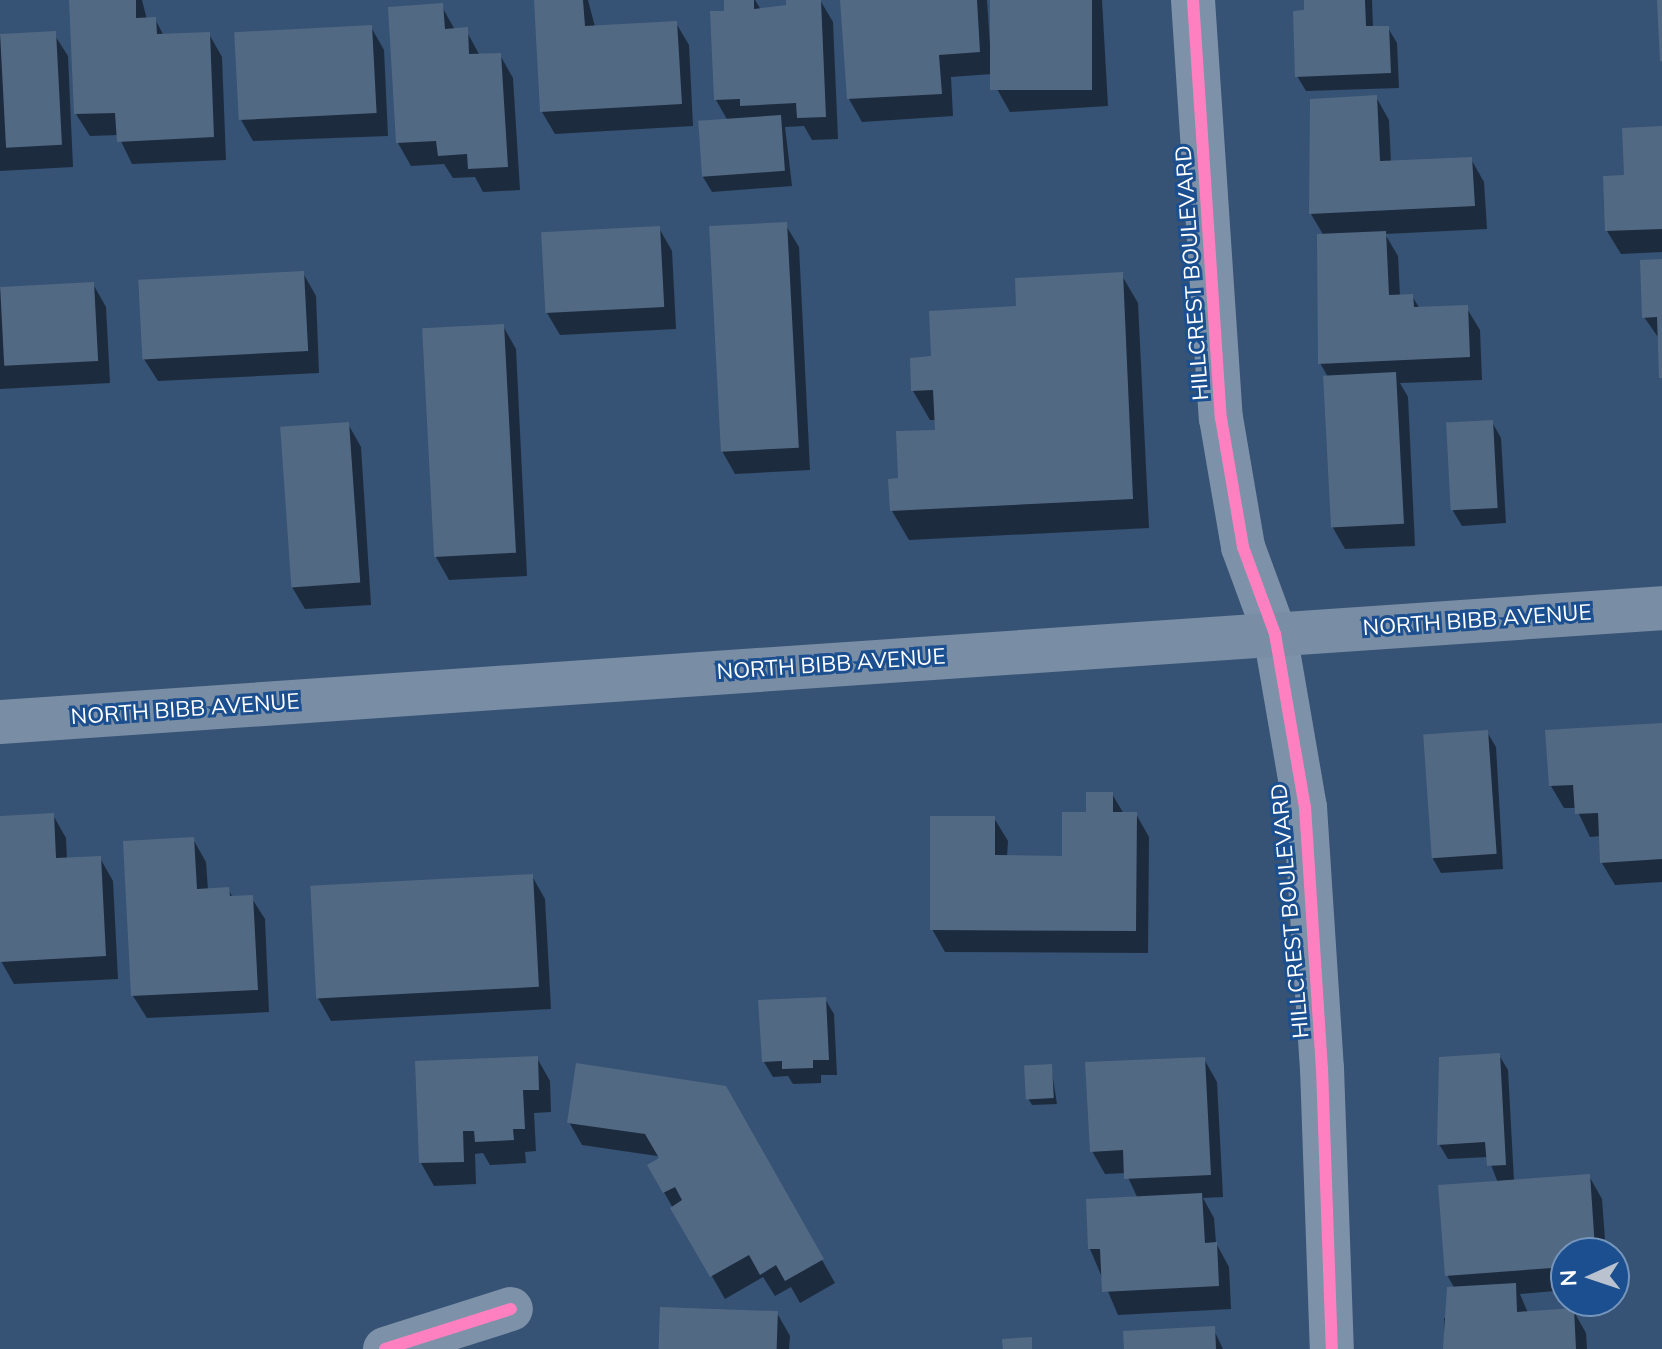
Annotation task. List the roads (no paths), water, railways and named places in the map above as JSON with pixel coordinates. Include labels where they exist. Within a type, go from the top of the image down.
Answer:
[{"type":"main road","name":"NORTH BIBB AVENUE","points":[[0,722],[1662,608]]},
{"type":"street","name":"HILLCREST BOULEVARD","points":[[1193,0],[1221,418],[1243,547],[1275,634],[1305,807],[1332,1349]]},
{"type":"street","points":[[385,1349],[511,1309]]}]
